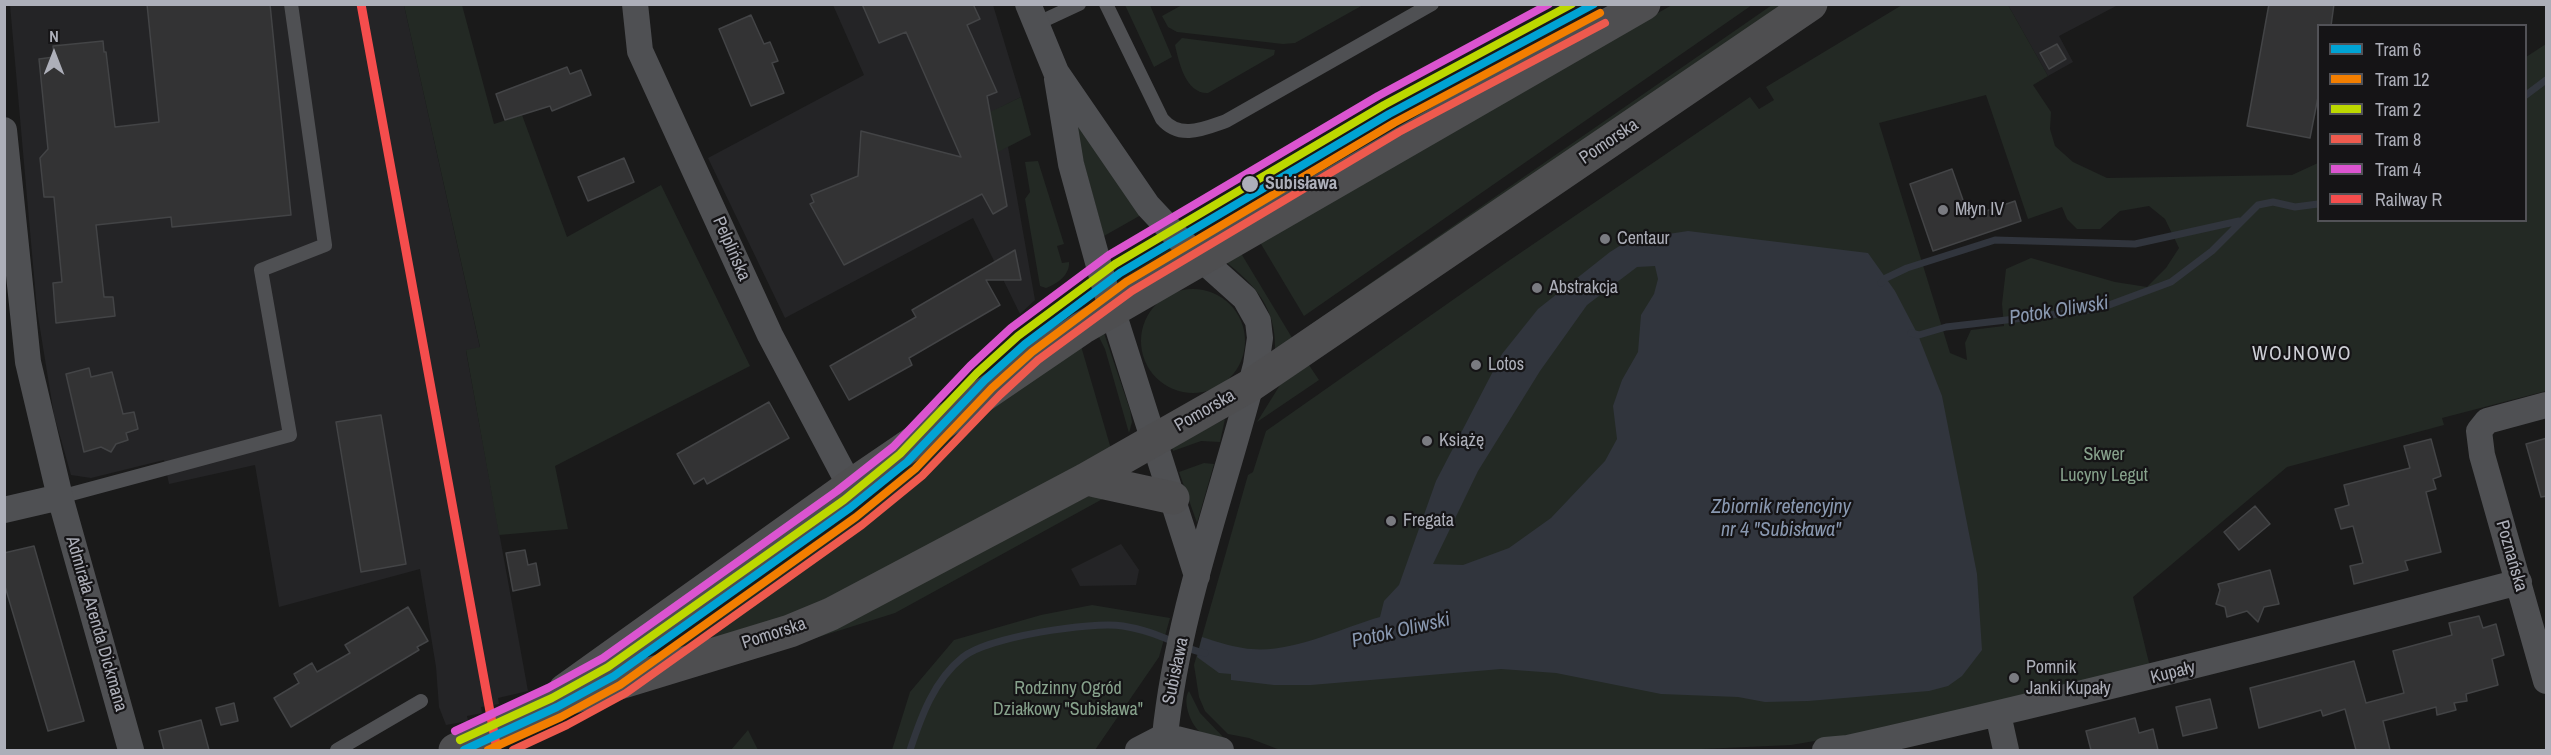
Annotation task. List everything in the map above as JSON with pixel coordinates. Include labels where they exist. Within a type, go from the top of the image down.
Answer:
[{"type":"main road","name":"Pomorska","points":[[455,750],[541,707],[850,486],[1036,358],[1201,259],[1644,4]]},
{"type":"main road","name":"Pomorska","points":[[541,707],[790,631],[831,614],[1086,479],[1251,385],[1811,4]]},
{"type":"main road","points":[[1086,479],[1173,498]]},
{"type":"street","name":"Pelplińska","points":[[635,4],[640,51],[770,335],[850,486]]},
{"type":"street","name":"Subisława","points":[[1032,14],[1056,72],[1148,206],[1201,259],[1245,298],[1258,321],[1260,338],[1251,385],[1197,576],[1176,662],[1165,736]]},
{"type":"street","name":"Subisława","points":[[1056,72],[1071,164],[1113,311],[1197,576]]},
{"type":"street","name":"Admirała Arenda Dickmana","points":[[4,130],[28,362],[60,497],[132,750]]},
{"type":"street","name":"Poznańska","points":[[2547,405],[2487,421],[2479,431],[2482,455],[2547,681]]},
{"type":"street","points":[[4,510],[60,497]]},
{"type":"street","name":"Kupały","points":[[1825,750],[1848,748],[2240,657],[2519,582]]},
{"type":"street","points":[[1998,714],[2006,750]]},
{"type":"street","points":[[1138,750],[1165,736],[1221,750]]},
{"type":"lane","points":[[60,497],[290,435],[261,270],[325,245],[291,4]]},
{"type":"lane","points":[[1032,14],[1079,4]]},
{"type":"lane","points":[[1106,4],[1162,119],[1169,127],[1178,131],[1197,131],[1226,121],[1432,4]]},
{"type":"lane","points":[[337,750],[421,701]]},
{"type":"shaded area","points":[[10,5],[404,5],[480,348],[466,351],[528,691],[498,698],[499,704],[481,707],[482,713],[467,716],[468,721],[446,725],[439,707],[436,667],[420,569],[279,607],[255,465],[169,484],[164,460],[91,478],[71,475],[54,415],[37,310]]},
{"type":"shaded area","points":[[833,5],[993,5],[1021,97],[1001,107],[1035,300],[1020,314],[973,218],[785,318],[708,158],[864,75]]},
{"type":"shaded area","points":[[2008,5],[2118,5],[2059,36],[2073,62],[2048,76]]},
{"type":"shaded area","points":[[1121,544],[1139,570],[1136,585],[1080,586],[1071,569]]},
{"type":"green space","points":[[404,5],[462,5],[494,124],[522,115],[567,237],[661,185],[750,366],[555,466],[568,529],[499,535],[466,350],[480,347]]},
{"type":"green space","points":[[1125,5],[1150,5],[1172,57],[1154,67]]},
{"type":"green space","points":[[1182,5],[1363,5],[1295,43],[1283,44],[1177,32],[1168,27],[1162,16]]},
{"type":"green space","points":[[1672,5],[1752,5],[1304,316],[1258,239]]},
{"type":"green space","points":[[1772,5],[1787,5],[1312,329],[1310,325]]},
{"type":"green space","name":"Skwer Lucyny Legut","points":[[1902,5],[2008,5],[2048,76],[2033,85],[2051,112],[2050,129],[2055,146],[2073,162],[2107,178],[2292,175],[2317,163],[2317,222],[2527,222],[2527,56],[2546,44],[2546,391],[2442,418],[2444,425],[2287,467],[2133,597],[2150,667],[1856,734],[1791,745],[1680,750],[1280,750],[1249,738],[1228,734],[1205,711],[1199,697],[1194,665],[1248,475],[1253,472],[1266,431],[1504,264],[1750,97],[1759,109],[1774,100],[1766,87]],"holes":[[[1986,95],[2028,219],[2062,207],[2067,219],[2077,229],[2100,229],[2120,211],[2149,206],[2165,219],[2179,248],[2166,268],[2147,287],[2115,282],[2031,258],[2006,269],[2002,304],[2004,326],[1971,330],[1965,343],[1967,360],[1950,353],[1879,123]]]},
{"type":"green space","points":[[1182,38],[1275,50],[1274,55],[1208,93],[1200,92],[1189,83],[1179,60],[1175,45]]},
{"type":"green space","points":[[1021,97],[1031,135],[998,152],[990,112]]},
{"type":"green space","points":[[1070,112],[1141,215],[1104,236]]},
{"type":"green space","points":[[1038,161],[1064,244],[1057,246],[1062,263],[1069,262],[1069,267],[1062,278],[1046,288],[1040,286],[1025,199],[1030,192],[1025,162]]},
{"type":"green space","points":[[1171,248],[1178,254],[1119,290],[1117,282]]},
{"type":"green space","points":[[1239,250],[1294,341],[1275,349],[1272,321],[1262,299],[1255,289],[1225,261]]},
{"type":"green space","points":[[1193,289],[1213,293],[1230,304],[1241,321],[1245,341],[1241,361],[1230,378],[1213,389],[1193,393],[1173,389],[1156,378],[1145,361],[1141,341],[1145,321],[1156,304],[1173,293]]},
{"type":"green space","points":[[1104,333],[1130,410],[1132,422],[1129,433],[1105,349],[1098,335]]},
{"type":"green space","points":[[1081,346],[1111,449],[824,604],[648,660],[862,507],[907,469],[933,443]]},
{"type":"green space","points":[[1309,365],[1319,380],[1257,422],[1280,385]]},
{"type":"green space","points":[[1225,419],[1220,442],[1201,441],[1173,451],[1172,447]]},
{"type":"green space","points":[[1204,463],[1214,464],[1197,523],[1179,472]]},
{"type":"green space","points":[[1108,496],[895,613],[790,646],[1087,497]]},
{"type":"green space","name":"Rodzinny Ogród Działkowy \"Subisława\"","points":[[1092,605],[1170,618],[1159,657],[1095,750],[892,750],[910,692],[954,640],[1041,615]]},
{"type":"green space","points":[[1189,691],[1200,713],[1226,740],[1205,735],[1199,731],[1190,717],[1187,706]]},
{"type":"green space","points":[[748,730],[758,750],[731,750]]},
{"type":"water","name":"Zbiornik retencyjny nr 4 \"Subisława\"","points":[[1688,231],[1868,253],[1895,291],[1918,335],[1942,396],[1977,574],[1982,650],[1962,676],[1948,686],[1929,691],[1808,701],[1765,702],[1738,697],[1661,694],[1556,673],[1501,669],[1311,685],[1274,685],[1231,680],[1231,674],[1219,673],[1197,657],[1202,637],[1243,648],[1277,648],[1312,640],[1380,617],[1384,601],[1399,585],[1436,481],[1502,354],[1538,309],[1610,252],[1629,240]],"holes":[[[1655,266],[1658,279],[1654,294],[1641,315],[1638,352],[1622,380],[1613,406],[1617,439],[1605,461],[1551,518],[1509,548],[1463,565],[1433,564],[1478,471],[1540,371],[1587,305],[1637,267]]]},
{"type":"building","points":[[147,4],[270,4],[291,215],[172,227],[171,217],[96,225],[104,297],[113,297],[115,316],[56,323],[53,283],[62,282],[54,197],[44,197],[40,158],[48,149],[39,59],[54,57],[53,46],[103,41],[115,127],[159,122]]},
{"type":"building","points":[[862,4],[973,4],[980,19],[967,25],[997,92],[987,96],[1007,206],[993,214],[982,194],[844,265],[810,204],[814,202],[811,195],[858,176],[861,131],[961,157],[906,32],[879,43]]},
{"type":"building","points":[[2269,4],[2334,4],[2331,24],[2317,24],[2317,102],[2310,138],[2247,126]]},
{"type":"building","points":[[751,15],[764,44],[770,42],[778,61],[772,63],[784,93],[751,106],[719,29]]},
{"type":"building","points":[[2057,44],[2066,59],[2049,69],[2040,53]]},
{"type":"building","points":[[567,67],[570,74],[581,70],[591,95],[552,111],[550,106],[505,120],[496,94]]},
{"type":"building","points":[[624,158],[634,182],[588,201],[578,177]]},
{"type":"building","name":"Młyn IV","points":[[1952,169],[1969,217],[2015,201],[2021,221],[1933,251],[1910,184]]},
{"type":"building","points":[[1015,250],[1021,280],[986,280],[1000,305],[909,358],[912,365],[849,400],[830,366],[916,317],[912,310]]},
{"type":"building","points":[[89,368],[91,377],[112,372],[123,414],[134,412],[138,429],[126,433],[128,440],[116,444],[111,452],[101,447],[84,452],[66,374]]},
{"type":"building","points":[[769,402],[789,438],[707,484],[704,478],[694,484],[677,454]]},
{"type":"building","points":[[381,415],[406,564],[361,572],[336,422]]},
{"type":"building","points":[[2547,438],[2547,496],[2541,497],[2526,444]]},
{"type":"building","points":[[2431,439],[2441,476],[2433,479],[2436,489],[2426,492],[2441,552],[2405,561],[2408,570],[2354,584],[2350,566],[2363,563],[2353,526],[2341,529],[2335,509],[2349,505],[2344,485],[2410,468],[2404,446]]},
{"type":"building","points":[[2255,506],[2270,524],[2239,550],[2224,532]]},
{"type":"building","points":[[34,546],[84,721],[48,731],[4,583],[4,553]]},
{"type":"building","points":[[525,550],[528,565],[536,563],[540,585],[513,591],[506,553]]},
{"type":"building","points":[[2270,570],[2279,604],[2264,607],[2258,622],[2247,611],[2227,617],[2225,607],[2216,604],[2220,590],[2218,584]]},
{"type":"building","points":[[408,607],[428,641],[417,647],[419,650],[291,727],[274,698],[299,683],[294,674],[312,663],[317,672],[350,653],[345,645]]},
{"type":"building","points":[[2479,616],[2483,628],[2496,624],[2504,655],[2492,659],[2498,685],[2466,694],[2467,701],[2454,703],[2456,710],[2437,715],[2436,707],[2383,721],[2390,750],[2356,750],[2345,709],[2323,716],[2321,710],[2259,728],[2250,688],[2354,661],[2366,703],[2404,693],[2393,651],[2452,635],[2449,623]]},
{"type":"building","points":[[2210,699],[2217,728],[2183,736],[2176,707]]},
{"type":"building","points":[[234,703],[238,721],[221,725],[216,708]]},
{"type":"building","points":[[2135,718],[2139,733],[2153,729],[2158,750],[2091,750],[2086,731]]},
{"type":"building","points":[[201,720],[209,750],[164,750],[159,731]]},
{"type":"waterway","name":"Potok Oliwski","points":[[2527,94],[2546,80]]},
{"type":"waterway","name":"Potok Oliwski","points":[[1911,333],[1919,335],[1946,327],[2084,311],[2109,305],[2171,282],[2212,251],[2258,205],[2273,202],[2295,207],[2317,204]]},
{"type":"waterway","name":"Potok Oliwski","points":[[1881,283],[1886,278],[1907,268],[1995,240],[2135,244],[2239,221]]},
{"type":"waterway","name":"Potok Oliwski","points":[[910,750],[924,712],[944,677],[963,657],[994,643],[1065,628],[1108,625],[1142,630],[1205,653]]},
{"type":"tram line","name":"4","points":[[455,731],[548,688],[603,658],[837,491],[893,447],[970,366],[1011,328],[1109,255],[1378,96],[1549,4]]},
{"type":"tram line","name":"2","points":[[460,740],[552,698],[608,667],[844,500],[900,454],[977,373],[1018,336],[1115,264],[1384,105],[1572,4]]},
{"type":"tram line","name":"6","points":[[464,750],[557,707],[614,676],[850,508],[907,462],[985,380],[1025,344],[1120,273],[1389,114],[1594,4]]},
{"type":"tram line","name":"12","points":[[488,750],[561,717],[620,685],[856,517],[915,469],[992,388],[1032,352],[1126,282],[1394,123],[1600,13]]},
{"type":"tram line","name":"8","points":[[513,750],[567,725],[626,693],[862,525],[922,476],[1000,395],[1038,360],[1132,291],[1399,132],[1605,23]]},
{"type":"rail line","name":"R","points":[[361,4],[497,750]]},
{"type":"place","name":"Subisława","points":[[1250,184]]},
{"type":"place","name":"Młyn IV","points":[[1943,210]]},
{"type":"place","name":"Centaur","points":[[1605,239]]},
{"type":"place","name":"Abstrakcja","points":[[1537,288]]},
{"type":"place","name":"Lotos","points":[[1476,365]]},
{"type":"place","name":"Książę","points":[[1427,441]]},
{"type":"place","name":"Fregata","points":[[1391,521]]},
{"type":"place","name":"Pomnik Janki Kupały","points":[[2014,678]]},
{"type":"district","name":"WOJNOWO","points":[[2302,355]]}]
